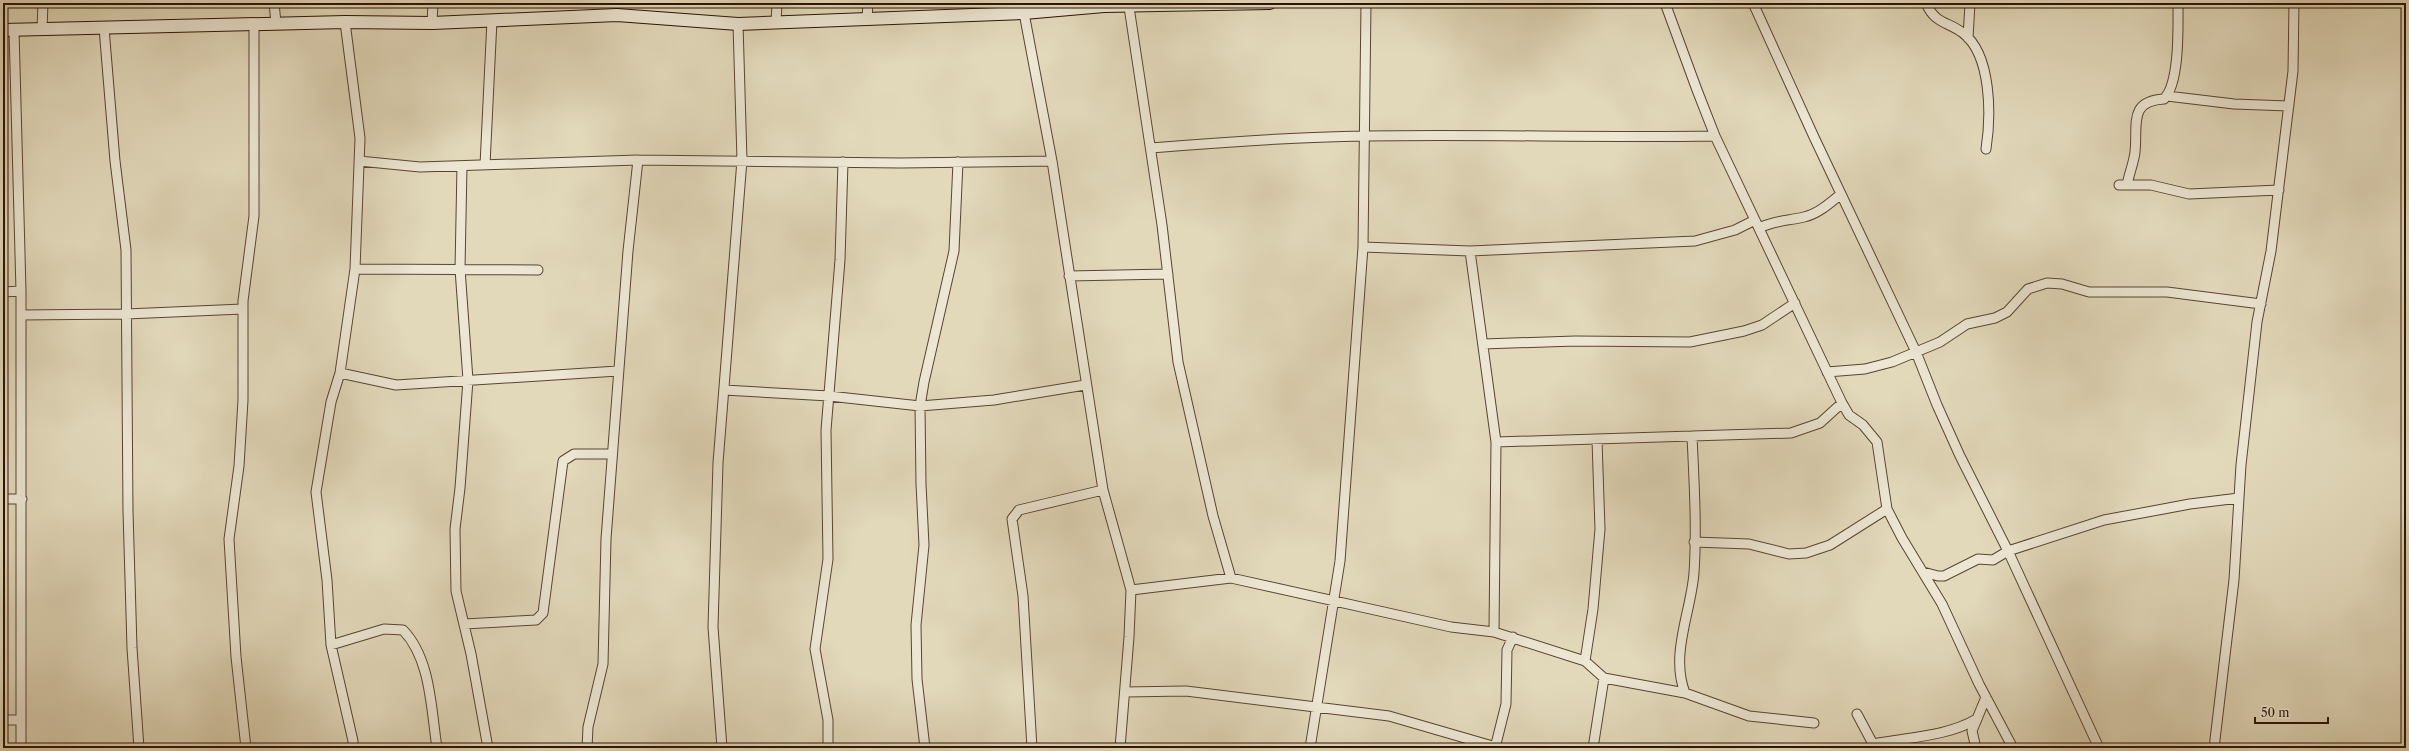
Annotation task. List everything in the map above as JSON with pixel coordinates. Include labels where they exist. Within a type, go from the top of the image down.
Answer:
[{"type":"main road","points":[[8,30],[276,23],[432,23],[618,14],[738,24],[1024,13],[1104,4],[1129,7],[1270,3]]},
{"type":"street","points":[[42,29],[43,3]]},
{"type":"street","points":[[274,3],[276,23]]},
{"type":"street","points":[[432,23],[433,3]]},
{"type":"street","points":[[776,22],[777,3]]},
{"type":"street","points":[[867,19],[868,3]]},
{"type":"street","points":[[1310,748],[1340,560],[1363,247],[1366,3]]},
{"type":"street","points":[[1665,3],[1697,90],[1716,136],[1827,372],[1849,415],[1863,425],[1877,442],[1887,509],[1942,604],[1986,697],[2013,748]]},
{"type":"street","points":[[1753,3],[1916,352],[1957,450],[2008,551],[2099,748]]},
{"type":"street","points":[[1926,3],[1930,12],[1936,19],[1968,38]]},
{"type":"street","points":[[1970,3],[1968,38],[1986,79],[1990,111],[1986,149]]},
{"type":"street","points":[[2167,96],[2170,93],[2178,56],[2178,3]]},
{"type":"street","points":[[2214,748],[2234,580],[2239,498],[2261,304],[2271,251],[2293,71],[2294,3]]},
{"type":"street","points":[[1129,7],[1151,148],[1178,362],[1213,516],[1231,578]]},
{"type":"street","points":[[1024,13],[1052,161],[1103,490],[1131,590],[1120,748]]},
{"type":"street","points":[[485,165],[492,20]]},
{"type":"street","points":[[345,22],[360,138],[355,270],[340,373],[331,402],[316,492],[327,580],[331,645],[353,741],[353,748]]},
{"type":"street","points":[[246,748],[236,657],[229,539],[239,466],[243,400],[243,309],[254,216],[254,24]]},
{"type":"street","points":[[722,748],[713,628],[718,463],[742,160],[738,24]]},
{"type":"street","points":[[104,28],[115,161],[126,250],[132,648],[139,748]]},
{"type":"street","points":[[8,30],[21,315],[21,748]]},
{"type":"street","points":[[2279,190],[2188,194],[2151,185],[2123,185],[2135,152],[2138,112],[2144,104],[2167,96],[2234,104],[2288,106]]},
{"type":"street","points":[[1151,148],[1287,138],[1364,136],[1716,136]]},
{"type":"street","points":[[359,161],[420,167],[638,160],[843,162],[1052,161]]},
{"type":"street","points":[[587,748],[588,726],[603,664],[606,539],[618,371],[638,160]]},
{"type":"street","points":[[828,748],[828,720],[815,649],[828,559],[826,430],[840,260],[843,162]]},
{"type":"street","points":[[925,748],[917,679],[916,625],[924,545],[921,484],[920,406],[924,382],[954,251],[958,162]]},
{"type":"street","points":[[462,166],[460,269],[468,380],[460,488],[455,529],[456,591],[464,624],[488,748]]},
{"type":"street","points":[[1363,247],[1470,251],[1695,241],[1757,224],[1810,215],[1841,194]]},
{"type":"street","points":[[1470,251],[1496,442],[1494,632]]},
{"type":"street","points":[[355,270],[538,270]]},
{"type":"street","points":[[1069,276],[1168,274]]},
{"type":"street","points":[[1827,372],[1865,369],[1916,352],[1940,342],[1967,324],[2007,312],[2028,289],[2047,283],[2062,284],[2089,292],[2167,292],[2261,304]]},
{"type":"street","points":[[3,292],[20,292]]},
{"type":"street","points":[[1483,344],[1575,341],[1690,342],[1744,331],[1762,325],[1795,303]]},
{"type":"street","points":[[21,315],[126,314],[243,309]]},
{"type":"street","points":[[340,373],[396,384],[618,371]]},
{"type":"street","points":[[724,390],[829,396],[920,406],[994,400],[1086,385]]},
{"type":"street","points":[[1496,442],[1791,433],[1820,423],[1842,403]]},
{"type":"street","points":[[1685,693],[1680,671],[1682,642],[1694,573],[1692,436]]},
{"type":"street","points":[[1585,661],[1593,608],[1600,529],[1597,440]]},
{"type":"street","points":[[464,624],[536,620],[543,614],[563,461],[574,454],[612,454]]},
{"type":"street","points":[[1032,748],[1023,596],[1012,519],[1019,510],[1103,490]]},
{"type":"street","points":[[1923,572],[1944,576],[1978,559],[1993,560],[2008,551],[2104,520],[2190,504],[2239,498]]},
{"type":"street","points":[[3,499],[22,499]]},
{"type":"street","points":[[1694,542],[1749,544],[1789,554],[1806,553],[1830,545],[1887,509]]},
{"type":"street","points":[[1131,590],[1231,578],[1451,627],[1494,632],[1585,661],[1604,678],[1685,693],[1749,716],[1814,723]]},
{"type":"street","points":[[331,645],[384,629],[403,630],[414,646],[425,671],[437,748]]},
{"type":"street","points":[[1125,692],[1186,691],[1389,716],[1496,747],[1506,704],[1507,650],[1512,637]]},
{"type":"street","points":[[1593,748],[1604,678]]},
{"type":"street","points":[[1976,748],[1972,731],[1986,697]]},
{"type":"street","points":[[1857,714],[1873,744],[1940,733],[1965,726],[1977,719]]},
{"type":"street","points":[[3,720],[21,720]]}]
